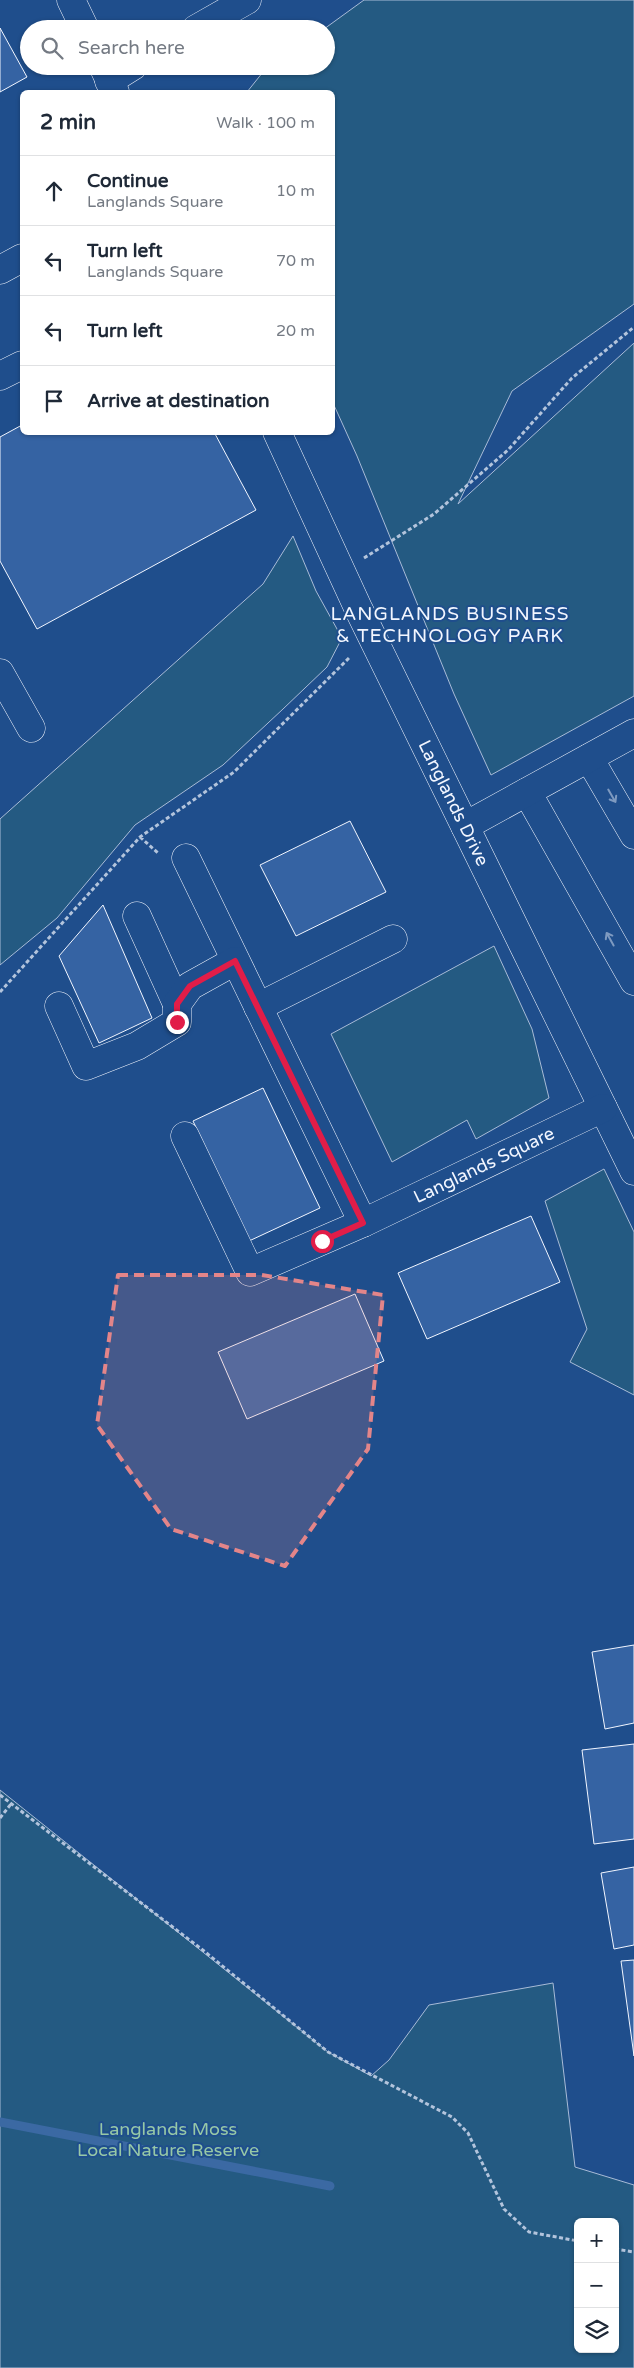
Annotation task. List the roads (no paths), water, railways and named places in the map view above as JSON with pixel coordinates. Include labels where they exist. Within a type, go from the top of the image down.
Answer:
[{"type":"street","points":[[71,0],[81,20]]},
{"type":"street","points":[[212,20],[247,0]]},
{"type":"street","points":[[0,270],[20,259]]},
{"type":"street","points":[[0,376],[20,366]]},
{"type":"street","name":"Langlands Drive","points":[[278,435],[359,610],[634,1171]]},
{"type":"street","points":[[0,673],[31,728]]},
{"type":"street","points":[[465,826],[634,733]]},
{"type":"street","points":[[589,758],[634,835]]},
{"type":"street","points":[[527,792],[634,981]]},
{"type":"street","points":[[186,858],[363,1223]]},
{"type":"street","points":[[59,1006],[86,1066],[137,1046],[177,1022],[177,1004],[137,916]]},
{"type":"street","points":[[258,1007],[393,939]]},
{"type":"street","points":[[177,1004],[190,986],[235,961]]},
{"type":"street","name":"Langlands Square","points":[[185,1136],[250,1272],[363,1223],[603,1108]]},
{"type":"waterway","points":[[0,2122],[330,2186]]},
{"type":"district","name":"LANGLANDS BUSINESS & TECHNOLOGY PARK","points":[[450,624]]},
{"type":"park label","name":"Langlands Moss Local Nature Reserve","points":[[168,2139]]}]
